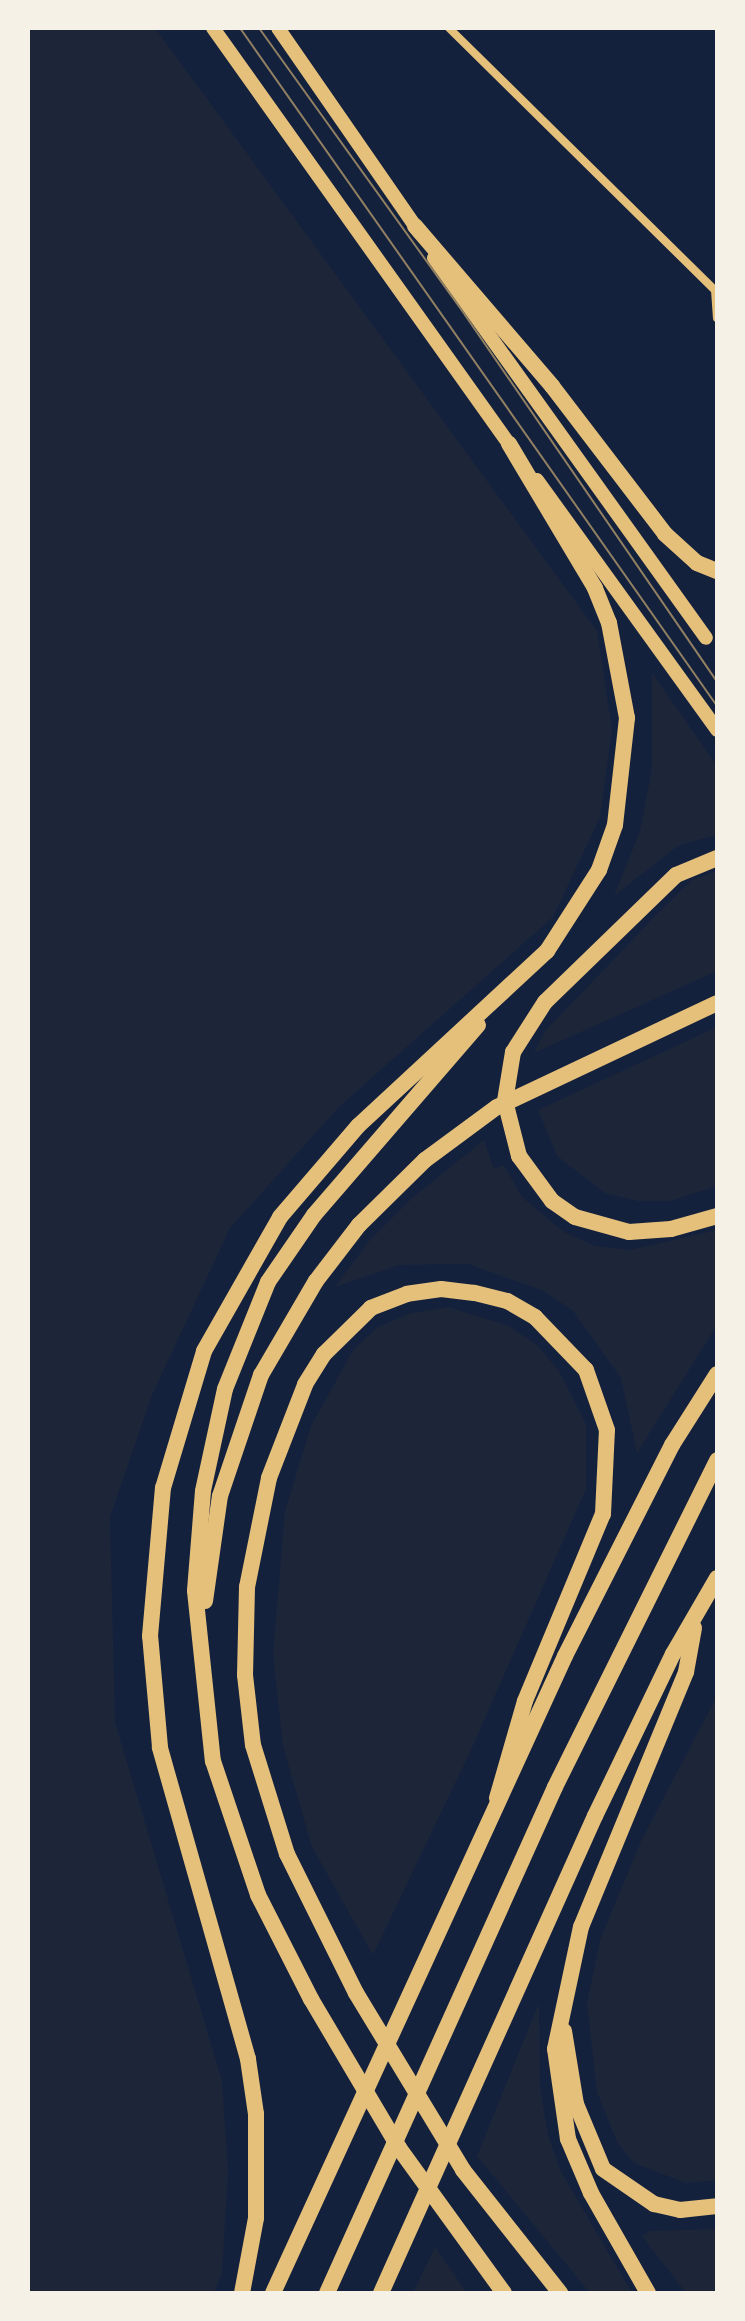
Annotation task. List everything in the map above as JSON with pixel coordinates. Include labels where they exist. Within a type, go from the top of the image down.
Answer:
[{"type":"highway","points":[[203,28],[252,85]]},
{"type":"highway","points":[[213,28],[509,444],[572,523],[717,730]]},
{"type":"highway","points":[[278,28],[706,638]]},
{"type":"highway","points":[[415,226],[552,386],[665,534],[697,563],[717,571]]},
{"type":"highway","points":[[242,2293],[256,2218],[256,2114],[242,2035],[160,1747],[150,1636],[163,1488],[204,1351],[280,1217],[358,1126],[547,951],[599,870],[623,792],[627,718],[619,658],[603,606],[509,444]]},
{"type":"highway","points":[[717,858],[676,875],[632,913],[545,1002],[513,1052],[507,1075],[509,1126],[533,1179],[575,1217],[629,1232],[671,1229],[717,1216]]},
{"type":"highway","points":[[504,2293],[399,2148],[311,1999],[258,1895],[213,1761],[195,1591],[202,1503],[225,1389],[243,1334],[268,1282],[314,1215],[508,990]]},
{"type":"highway","points":[[200,1643],[220,1496],[240,1431],[285,1328],[359,1225],[425,1160],[497,1107],[717,1003]]},
{"type":"highway","points":[[497,1798],[506,1753],[525,1701],[603,1514],[607,1430],[586,1370],[535,1317],[507,1301],[441,1289],[407,1294],[371,1308],[324,1354],[305,1385],[269,1478],[246,1600],[245,1675],[253,1745],[287,1854],[356,1993],[463,2170],[560,2293]]},
{"type":"highway","points":[[273,2293],[497,1798],[621,1542],[717,1374]]},
{"type":"highway","points":[[327,2293],[555,1787],[717,1460]]},
{"type":"highway","points":[[381,2293],[595,1816],[717,1578]]},
{"type":"highway","points":[[648,2293],[591,2193],[568,2139],[555,2077],[562,2013],[581,1927],[686,1672],[695,1619]]},
{"type":"highway","points":[[562,2013],[576,2104],[603,2169],[654,2204],[680,2210],[717,2206]]},
{"type":"street","points":[[449,28],[716,289],[717,318]]},
{"type":"shaded area","points":[[28,28],[155,28],[597,631],[612,729],[600,817],[553,917],[339,1107],[230,1228],[152,1395],[110,1517],[115,1722],[222,2081],[228,2170],[222,2273],[214,2293],[28,2293]]},
{"type":"shaded area","points":[[652,673],[717,766],[717,835],[679,845],[614,896],[640,831],[652,768]]},
{"type":"shaded area","points":[[717,871],[717,971],[534,1053],[545,1031],[661,910],[692,880]]},
{"type":"shaded area","points":[[717,1027],[717,1186],[670,1201],[638,1201],[605,1193],[557,1156],[538,1110]]},
{"type":"shaded area","points":[[484,1140],[494,1169],[504,1165],[522,1197],[564,1232],[595,1246],[630,1250],[717,1230],[717,1325],[637,1453],[621,1378],[573,1311],[544,1291],[468,1264],[399,1265],[335,1287],[369,1241],[412,1198]]},
{"type":"shaded area","points":[[448,1307],[509,1326],[537,1345],[559,1371],[586,1424],[586,1489],[471,1750],[373,1955],[312,1847],[283,1746],[273,1655],[285,1511],[311,1426],[353,1350],[378,1327],[411,1313]]},
{"type":"shaded area","points":[[717,1696],[717,2180],[686,2183],[634,2163],[617,2142],[597,2092],[587,2004],[600,1940],[641,1841]]},
{"type":"shaded area","points":[[539,2003],[540,2088],[548,2135],[560,2170],[632,2293],[590,2293],[477,2156]]},
{"type":"shaded area","points":[[717,2229],[717,2293],[686,2293],[642,2236],[650,2231]]},
{"type":"shaded area","points":[[435,2247],[467,2293],[413,2293]]},
{"type":"tram line","points":[[240,28],[717,706]]},
{"type":"tram line","points":[[259,28],[465,315],[717,681]]}]
